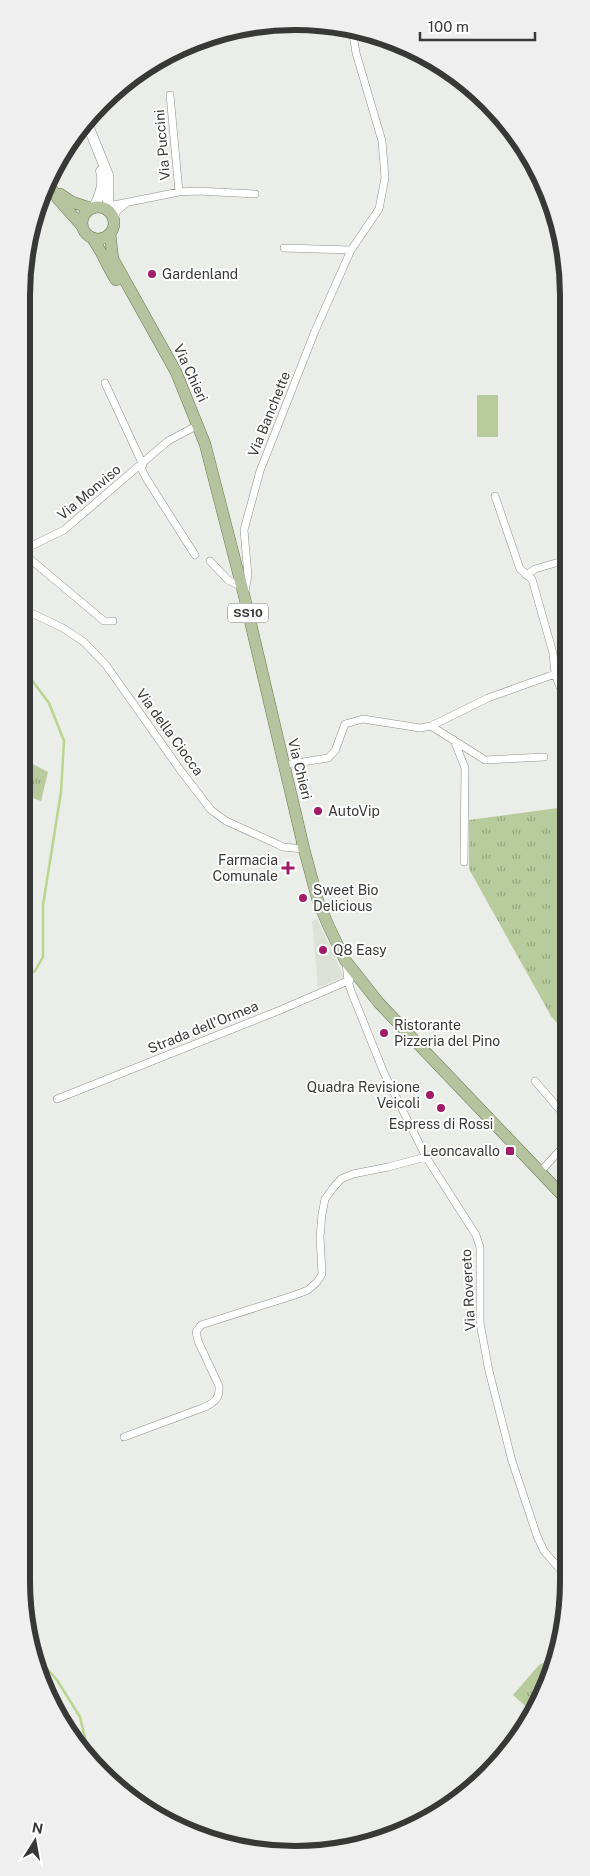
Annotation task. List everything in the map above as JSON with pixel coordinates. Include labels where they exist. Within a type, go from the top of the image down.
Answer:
[{"type":"main road","points":[[52,189],[58,199],[82,226],[85,233],[92,238],[101,239],[110,234],[114,226],[108,200],[108,176],[89,129]]},
{"type":"main road","points":[[82,226],[83,215],[100,196],[103,179],[95,146]]},
{"type":"main road","points":[[53,188],[72,202],[92,207],[101,206],[112,215]]},
{"type":"main road","name":"Via Chieri","points":[[110,234],[114,259],[176,372],[198,425],[210,461],[318,901],[346,960],[352,979],[379,1003],[560,1193]]},
{"type":"main road","name":"Via Chieri","points":[[92,238],[101,250],[110,270],[147,319]]},
{"type":"street","name":"Via Banchette","points":[[243,591],[248,576],[244,530],[260,470],[315,331],[351,250],[379,208],[385,178],[382,141],[356,53],[353,36]]},
{"type":"street","name":"Via Puccini","points":[[170,95],[179,192]]},
{"type":"street","name":"Via Puccini","points":[[112,215],[114,205],[179,192],[255,194]]},
{"type":"street","points":[[284,248],[351,250]]},
{"type":"street","name":"Via Monviso","points":[[105,383],[146,478],[195,555]]},
{"type":"street","name":"Via Monviso","points":[[30,547],[64,530],[168,441],[198,425]]},
{"type":"street","points":[[494,496],[520,569],[532,579],[553,653],[555,674],[560,687]]},
{"type":"street","name":"Via Monviso","points":[[30,559],[104,621],[114,621]]},
{"type":"street","points":[[210,561],[228,580],[243,591]]},
{"type":"street","points":[[526,575],[535,569],[560,562]]},
{"type":"street","name":"Via della Ciocca","points":[[30,612],[64,628],[84,642],[106,664],[181,771],[212,810],[226,821],[284,847],[304,849]]},
{"type":"street","points":[[284,765],[328,758],[335,751],[345,724],[362,719],[420,728],[431,726],[488,698],[555,674]]},
{"type":"street","points":[[431,726],[485,760],[544,757]]},
{"type":"street","points":[[453,740],[465,768],[464,862]]},
{"type":"street","name":"Strada dell'Ormea","points":[[57,1099],[352,979]]},
{"type":"street","name":"Via Rovereto","points":[[352,979],[384,1073],[426,1157],[476,1235],[480,1247],[480,1323],[488,1371],[498,1411],[537,1536],[544,1551],[560,1569]]},
{"type":"street","points":[[535,1081],[560,1111]]},
{"type":"street","points":[[540,1172],[560,1150]]},
{"type":"street","points":[[124,1438],[215,1402],[219,1395],[219,1386],[198,1341],[196,1332],[200,1325],[295,1295],[308,1290],[317,1282],[322,1274],[320,1238],[325,1199],[341,1179],[353,1174],[426,1157]]},
{"type":"shaded area","points":[[317,919],[344,977],[318,988],[312,921]]},
{"type":"green space","points":[[477,395],[498,395],[498,437],[477,437]]},
{"type":"green space","points":[[30,763],[48,772],[41,801],[30,797]]},
{"type":"green space","points":[[560,808],[560,1027],[551,1016],[469,869],[469,820]]},
{"type":"green space","points":[[548,1660],[527,1708],[513,1695],[539,1665]]},
{"type":"waterway","points":[[30,678],[49,703],[64,741],[61,792],[43,905],[43,957],[35,971],[30,973]]},
{"type":"waterway","points":[[44,1665],[57,1680],[80,1717],[86,1744]]},
{"type":"place","name":"Gardenland","points":[[152,274]]},
{"type":"place","name":"AutoVip","points":[[318,811]]},
{"type":"place","name":"Farmacia Comunale","points":[[288,868]]},
{"type":"place","name":"Sweet Bio Delicious","points":[[303,898]]},
{"type":"place","name":"Q8 Easy","points":[[323,950]]},
{"type":"place","name":"Ristorante Pizzeria del Pino","points":[[384,1033]]},
{"type":"place","name":"Quadra Revisione Veicoli","points":[[430,1095]]},
{"type":"place","name":"Espress di Rossi","points":[[441,1108]]},
{"type":"place","name":"Leoncavallo","points":[[510,1151]]}]
